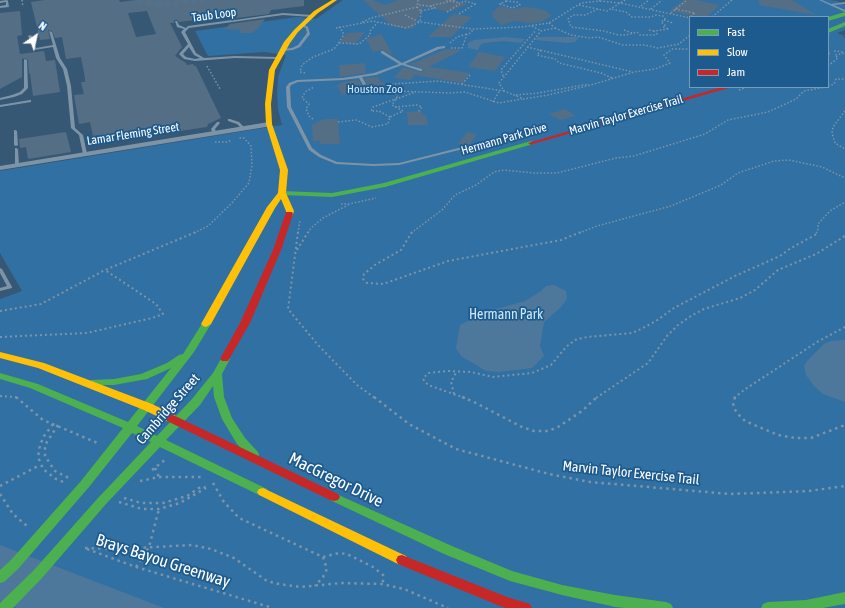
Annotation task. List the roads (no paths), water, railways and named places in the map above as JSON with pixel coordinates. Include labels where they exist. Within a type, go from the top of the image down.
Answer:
[{"type":"street","name":"Cambridge Street","points":[[4,608],[38,574],[102,501],[196,402],[217,374],[245,323],[276,250],[290,211],[282,193],[284,170],[269,124],[268,104],[272,70],[287,42],[302,25],[312,16],[336,0]]},
{"type":"street","points":[[829,19],[845,12]]},
{"type":"street","points":[[829,31],[845,24]]},
{"type":"street","name":"Hermann Park Drive","points":[[282,193],[332,195],[385,185],[732,89]]},
{"type":"street","name":"Lamar Fleming Street","points":[[0,168],[269,124]]},
{"type":"street","name":"Cambridge Street","points":[[0,578],[78,492],[148,407],[191,350],[271,207],[282,193]]},
{"type":"street","points":[[85,381],[114,382],[143,377],[170,365],[191,350]]},
{"type":"street","name":"MacGregor Drive","points":[[0,355],[41,366],[85,381],[148,407],[400,529],[510,576],[562,590],[615,601],[666,608]]},
{"type":"street","points":[[217,374],[219,397],[227,419],[241,441],[260,462]]},
{"type":"street","points":[[0,376],[34,386],[131,428],[409,563],[505,602],[524,608]]},
{"type":"street","points":[[768,608],[806,606],[845,598]]},
{"type":"lane","points":[[820,0],[845,12]]},
{"type":"lane","points":[[0,2],[7,1],[8,6],[0,7]]},
{"type":"lane","points":[[831,5],[845,3]]},
{"type":"lane","name":"Taub Loop","points":[[203,59],[195,54],[183,32],[186,29],[283,14],[312,16]]},
{"type":"lane","points":[[231,15],[234,21]]},
{"type":"lane","points":[[176,22],[178,26],[186,29]]},
{"type":"lane","points":[[50,32],[58,58],[65,69],[69,86],[73,128],[81,135],[85,154]]},
{"type":"lane","points":[[30,36],[35,49],[54,46]]},
{"type":"lane","points":[[190,44],[181,54],[185,58],[195,60],[280,54]]},
{"type":"lane","points":[[444,47],[438,48],[375,74],[360,77],[297,81],[288,87],[289,107],[310,149],[320,156],[336,163],[373,165],[399,164],[498,139]]},
{"type":"lane","points":[[382,52],[402,64],[421,70]]},
{"type":"lane","points":[[0,98],[14,96],[21,93],[26,88],[25,60]]},
{"type":"lane","points":[[360,77],[364,84]]},
{"type":"lane","points":[[0,106],[30,101]]},
{"type":"lane","points":[[229,120],[238,123],[243,128]]},
{"type":"lane","points":[[214,133],[213,129],[218,123]]},
{"type":"lane","points":[[15,131],[17,165]]},
{"type":"lane","points":[[0,269],[10,287],[0,290]]},
{"type":"tunnel","points":[[138,0],[149,3],[170,4],[204,0]]},
{"type":"park label","name":"Houston Zoo","points":[[375,89]]},
{"type":"park label","name":"Hermann Park","points":[[506,315]]}]
